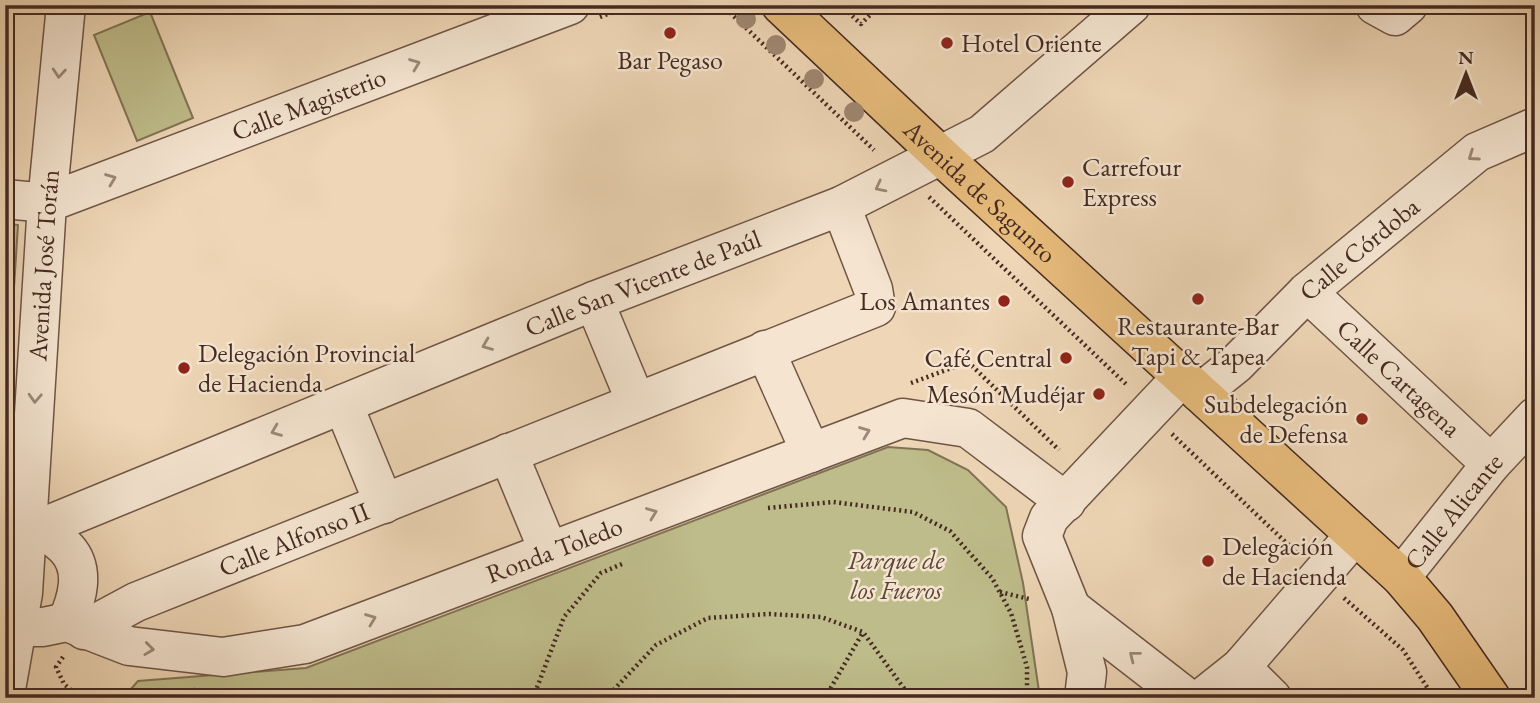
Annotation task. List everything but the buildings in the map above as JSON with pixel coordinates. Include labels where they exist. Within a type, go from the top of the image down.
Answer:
[{"type":"main road","name":"Avenida de Sagunto","points":[[781,5],[941,156],[1401,577],[1435,617],[1491,698]]},
{"type":"street","name":"Avenida José Torán","points":[[5,695],[23,593],[47,204],[66,5]]},
{"type":"street","name":"Calle San Vicente de Paúl","points":[[25,527],[841,206],[982,134],[1131,5]]},
{"type":"street","points":[[1375,5],[1395,16],[1408,5]]},
{"type":"street","name":"Calle Magisterio","points":[[47,204],[582,13]]},
{"type":"street","name":"Calle Córdoba","points":[[1191,385],[1236,364],[1307,292],[1476,152],[1535,127]]},
{"type":"street","points":[[5,199],[47,204]]},
{"type":"street","name":"Calle Alfonso II","points":[[73,635],[136,602],[876,307],[873,289],[841,206]]},
{"type":"street","name":"Calle Cartagena","points":[[1307,292],[1491,464]]},
{"type":"street","points":[[594,301],[636,401]]},
{"type":"street","points":[[765,350],[811,453]]},
{"type":"street","points":[[1084,698],[1087,672],[1071,608],[1042,536],[1049,518],[1151,410],[1191,385]]},
{"type":"street","points":[[343,404],[384,504]]},
{"type":"street","name":"Calle Alicante","points":[[1401,577],[1491,464],[1535,416]]},
{"type":"street","name":"Ronda Toledo","points":[[15,639],[43,627],[129,646],[223,657],[305,644],[903,418],[968,428],[1066,502]]},
{"type":"street","points":[[508,453],[549,552]]},
{"type":"street","points":[[25,527],[67,549],[77,566],[73,635]]},
{"type":"street","points":[[1202,698],[1241,667],[1354,535]]},
{"type":"street","points":[[1071,608],[1187,698]]},
{"type":"street","points":[[1241,667],[1272,698]]},
{"type":"path","points":[[582,13],[631,5]]},
{"type":"path","points":[[722,5],[883,157]]},
{"type":"path","points":[[840,5],[861,24],[880,5]]},
{"type":"path","points":[[927,195],[1138,395],[1169,431],[1403,650],[1434,698]]},
{"type":"path","points":[[759,509],[833,502],[912,512],[950,531],[992,579],[1011,613],[1027,667],[1027,698]]},
{"type":"path","points":[[533,698],[564,617],[601,573],[625,562]]},
{"type":"path","points":[[606,698],[656,645],[708,618],[769,614],[821,617],[863,632],[911,698]]},
{"type":"path","points":[[825,698],[863,632]]},
{"type":"path","points":[[73,635],[56,667],[64,684],[80,698]]},
{"type":"green space","points":[[150,12],[193,118],[137,141],[94,35]]},
{"type":"green space","points":[[5,223],[18,225],[10,351],[5,351]]},
{"type":"green space","name":"Parque de los Fueros","points":[[888,447],[928,450],[968,470],[1006,507],[1023,583],[1040,698],[123,698],[138,681],[306,668]]},
{"type":"place","name":"Bar Pegaso","points":[[670,33]]},
{"type":"place","name":"Hotel Oriente","points":[[947,43]]},
{"type":"place","name":"Carrefour Express","points":[[1068,182]]},
{"type":"place","name":"Restaurante-Bar Tapi & Tapea","points":[[1198,299]]},
{"type":"place","name":"Los Amantes","points":[[1004,301]]},
{"type":"place","name":"Café Central","points":[[1066,358]]},
{"type":"place","name":"Delegación Provincial de Hacienda","points":[[184,368]]},
{"type":"place","name":"Mesón Mudéjar","points":[[1099,394]]},
{"type":"place","name":"Subdelegación de Defensa","points":[[1362,419]]},
{"type":"place","name":"Delegación de Hacienda","points":[[1208,561]]}]
